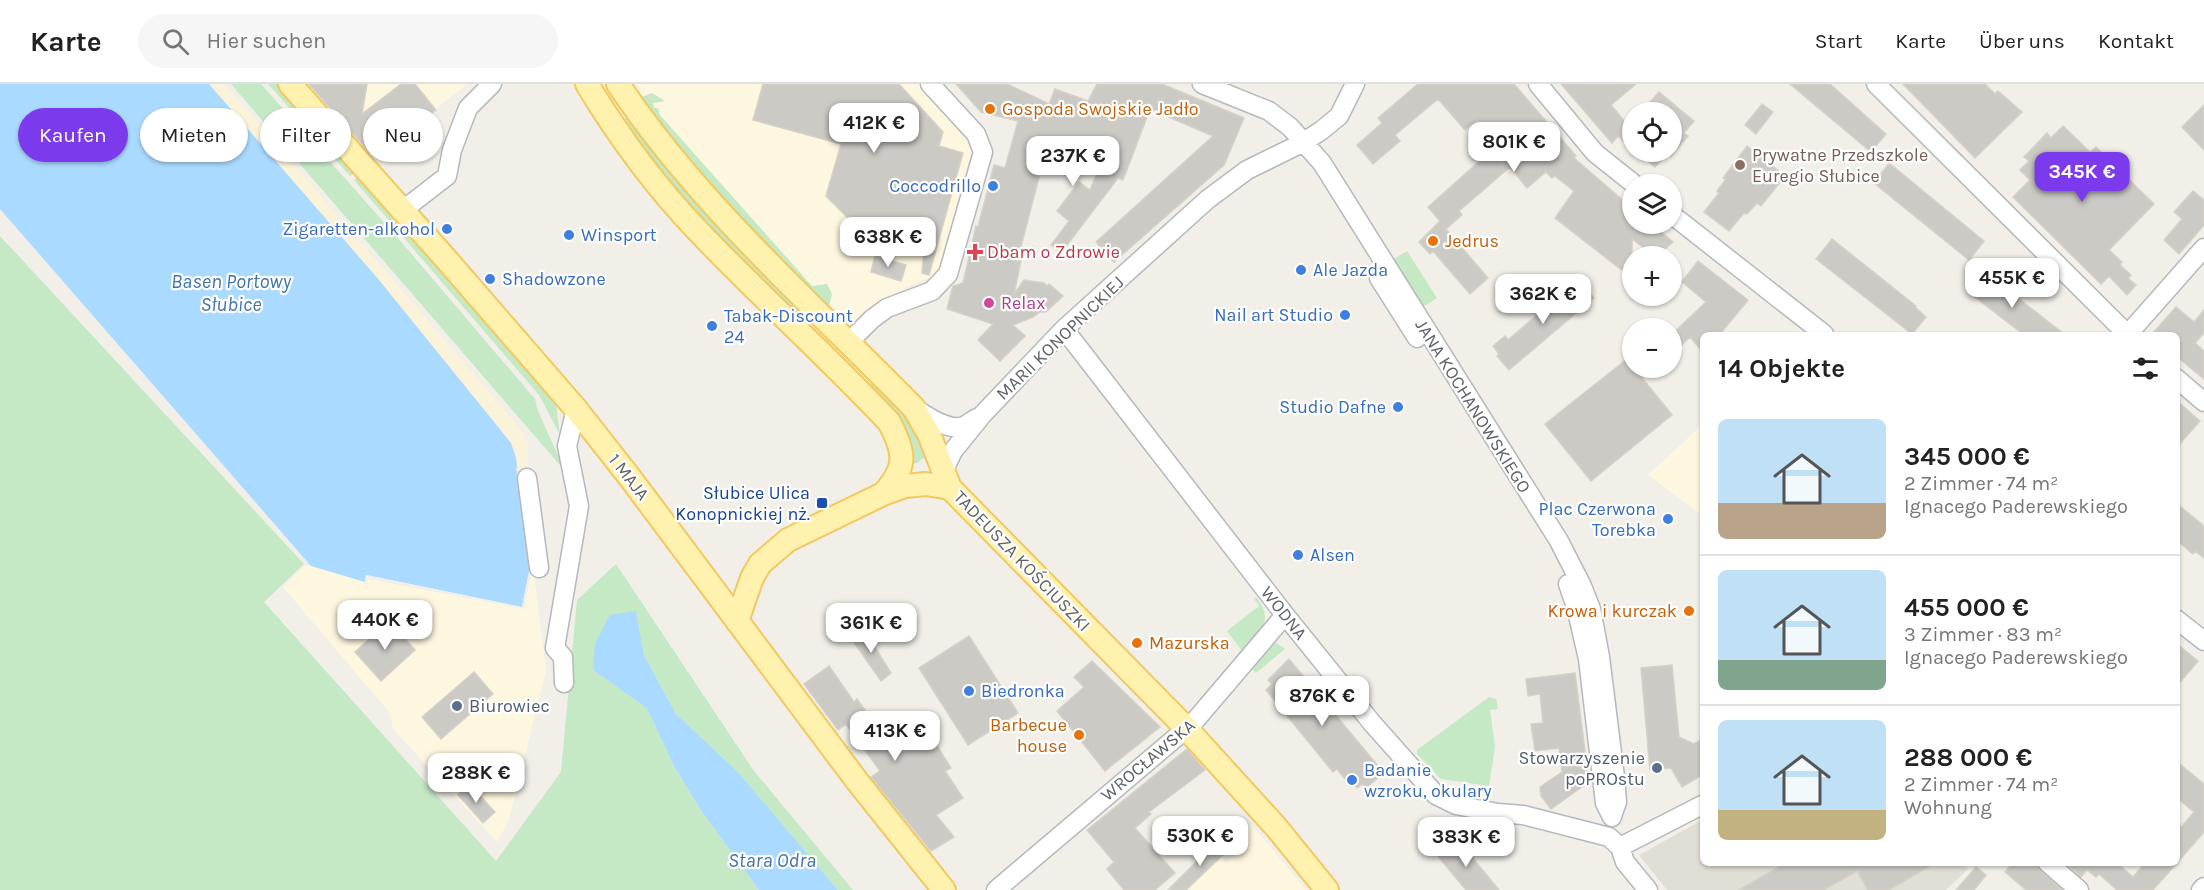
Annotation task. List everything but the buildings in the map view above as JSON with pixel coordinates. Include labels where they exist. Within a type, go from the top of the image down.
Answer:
[{"type":"main road","name":"1 MAJA","points":[[290,84],[576,409],[857,781],[944,890]]},
{"type":"main road","points":[[587,84],[632,152],[699,232],[889,422],[898,439],[902,465],[896,479],[883,494]]},
{"type":"main road","name":"TADEUSZA KOŚCIUSZKI","points":[[618,84],[654,135],[719,211],[913,406],[929,434],[947,479],[1186,728],[1276,827],[1327,890]]},
{"type":"main road","points":[[737,621],[752,578],[760,564],[788,540],[883,494],[905,486],[947,479]]},
{"type":"street","points":[[403,210],[447,176],[452,150],[468,108],[492,84]]},
{"type":"street","points":[[849,342],[872,319],[887,308],[933,291],[948,274],[983,152],[976,134],[930,84]]},
{"type":"street","name":"JANA KOCHANOWSKIEGO","points":[[1202,84],[1269,111],[1290,128],[1322,163],[1559,541],[1591,609],[1600,657],[1616,785],[1617,802],[1612,816],[1614,842]]},
{"type":"street","name":"MARII KONOPNICKIEJ","points":[[947,479],[953,451],[983,414],[1064,329],[1208,199],[1247,170],[1308,148],[1339,116],[1355,84]]},
{"type":"street","points":[[1538,84],[1595,153],[1622,174]]},
{"type":"street","points":[[1876,84],[2125,332]]},
{"type":"street","points":[[1682,223],[1821,332]]},
{"type":"street","points":[[2129,332],[2204,248]]},
{"type":"street","name":"WODNA","points":[[1064,329],[1285,615],[1372,723],[1436,795],[1456,805],[1523,815],[1614,842]]},
{"type":"street","points":[[2180,381],[2204,402]]},
{"type":"street","name":"MARII KONOPNICKIEJ","points":[[913,406],[932,419],[962,427],[983,414]]},
{"type":"street","points":[[564,683],[563,657],[555,648],[579,506],[567,446],[576,409]]},
{"type":"street","points":[[527,478],[537,515],[539,568]]},
{"type":"street","name":"WROCŁAWSKA","points":[[996,890],[1199,716],[1285,615]]},
{"type":"street","points":[[2180,625],[2204,641]]},
{"type":"street","points":[[1648,890],[1625,862],[1614,842],[1700,805]]},
{"type":"street","points":[[2052,866],[2079,890]]},
{"type":"shaded area","points":[[355,84],[467,84],[436,108],[363,108],[363,145],[351,132],[351,108],[329,107]]},
{"type":"shaded area","points":[[637,84],[921,84],[974,142],[938,275],[906,287],[852,327],[756,231],[643,99]]},
{"type":"shaded area","points":[[1700,427],[1700,514],[1648,475]]},
{"type":"shaded area","points":[[305,565],[368,576],[533,566],[546,670],[509,820],[497,842],[393,729],[390,713],[283,587]]},
{"type":"shaded area","points":[[1700,821],[1700,866],[1965,866],[1968,869],[1946,890],[1667,890],[1639,855]]},
{"type":"shaded area","points":[[1252,825],[1306,890],[1186,890],[1221,857],[1226,862],[1234,855],[1227,846]]},
{"type":"green space","points":[[231,84],[261,84],[282,108],[260,108],[260,118]]},
{"type":"green space","points":[[268,84],[278,84],[300,108],[289,108]]},
{"type":"green space","points":[[652,93],[665,101],[653,103],[654,108],[658,108],[660,115],[812,286],[827,284],[832,294],[829,307],[706,180],[641,97]]},
{"type":"green space","points":[[626,118],[631,120],[814,323],[807,324],[730,252],[664,176],[623,121]]},
{"type":"green space","points":[[298,162],[330,162],[397,237],[535,399],[538,411],[565,471]]},
{"type":"green space","points":[[338,162],[348,162],[356,171],[350,176]]},
{"type":"green space","points":[[360,175],[551,396],[556,405],[560,435],[539,395],[354,180]]},
{"type":"green space","points":[[0,236],[304,564],[264,602],[496,861],[561,772],[577,600],[616,564],[754,771],[853,890],[838,890],[738,772],[676,714],[644,655],[636,612],[593,670],[647,707],[674,766],[700,809],[759,890],[0,890]]},
{"type":"green space","points":[[1407,251],[1437,298],[1418,310],[1389,262]]},
{"type":"green space","points":[[874,379],[896,406],[921,445],[926,456],[917,463],[911,464],[866,388]]},
{"type":"green space","points":[[1256,597],[1265,613],[1265,620],[1259,632],[1242,651],[1227,631],[1259,606],[1254,599]]},
{"type":"green space","points":[[1273,641],[1285,649],[1256,673],[1251,668]]},
{"type":"green space","points":[[1489,697],[1496,699],[1498,709],[1490,710],[1495,747],[1489,786],[1441,779],[1417,754],[1417,750]]},
{"type":"sand","points":[[209,84],[223,84],[245,108],[230,108]]},
{"type":"sand","points":[[248,111],[260,125],[260,143],[248,129]]},
{"type":"sand","points":[[277,162],[292,162],[523,432],[528,444],[528,466],[516,468],[515,452],[501,429],[379,280]]},
{"type":"water","name":"Basen Portowy Słubice","points":[[0,84],[209,84],[230,108],[140,108],[140,162],[248,162],[248,129],[260,143],[260,162],[277,162],[379,280],[511,443],[516,458],[530,567],[522,607],[366,575],[365,582],[311,566],[0,209]]},
{"type":"water","name":"Stara Odra","points":[[636,611],[644,655],[676,714],[738,772],[838,890],[759,890],[700,809],[674,766],[647,708],[593,670],[595,643],[610,615]]},
{"type":"pier","points":[[516,468],[519,468],[533,567],[524,609],[368,579],[367,584],[364,585],[366,575],[522,607],[530,567]]},
{"type":"place","name":"Gospoda Swojskie Jadło","points":[[990,109]]},
{"type":"place","name":"Prywatne Przedszkole Euregio Słubice","points":[[1740,165]]},
{"type":"place","name":"Coccodrillo","points":[[993,186]]},
{"type":"place","name":"Zigaretten-alkohol","points":[[447,229]]},
{"type":"place","name":"Winsport","points":[[569,235]]},
{"type":"place","name":"Jedrus","points":[[1433,241]]},
{"type":"place","name":"Dbam o Zdrowie","points":[[975,252]]},
{"type":"place","name":"Ale Jazda","points":[[1301,270]]},
{"type":"place","name":"Shadowzone","points":[[490,279]]},
{"type":"place","name":"Relax","points":[[989,303]]},
{"type":"place","name":"Nail art Studio","points":[[1345,315]]},
{"type":"place","name":"Tabak-Discount 24","points":[[712,326]]},
{"type":"place","name":"Studio Dafne","points":[[1398,407]]},
{"type":"place","name":"Słubice Ulica Konopnickiej nż.","points":[[822,503]]},
{"type":"place","name":"Plac Czerwona Torebka","points":[[1668,519]]},
{"type":"place","name":"Alsen","points":[[1298,555]]},
{"type":"place","name":"Krowa i kurczak","points":[[1689,611]]},
{"type":"place","name":"Mazurska","points":[[1137,643]]},
{"type":"place","name":"Biedronka","points":[[969,691]]},
{"type":"place","name":"Biurowiec","points":[[457,706]]},
{"type":"place","name":"Barbecue house","points":[[1079,735]]},
{"type":"place","name":"Stowarzyszenie poPROstu","points":[[1657,768]]},
{"type":"place","name":"Badanie wzroku, okulary","points":[[1352,780]]}]
